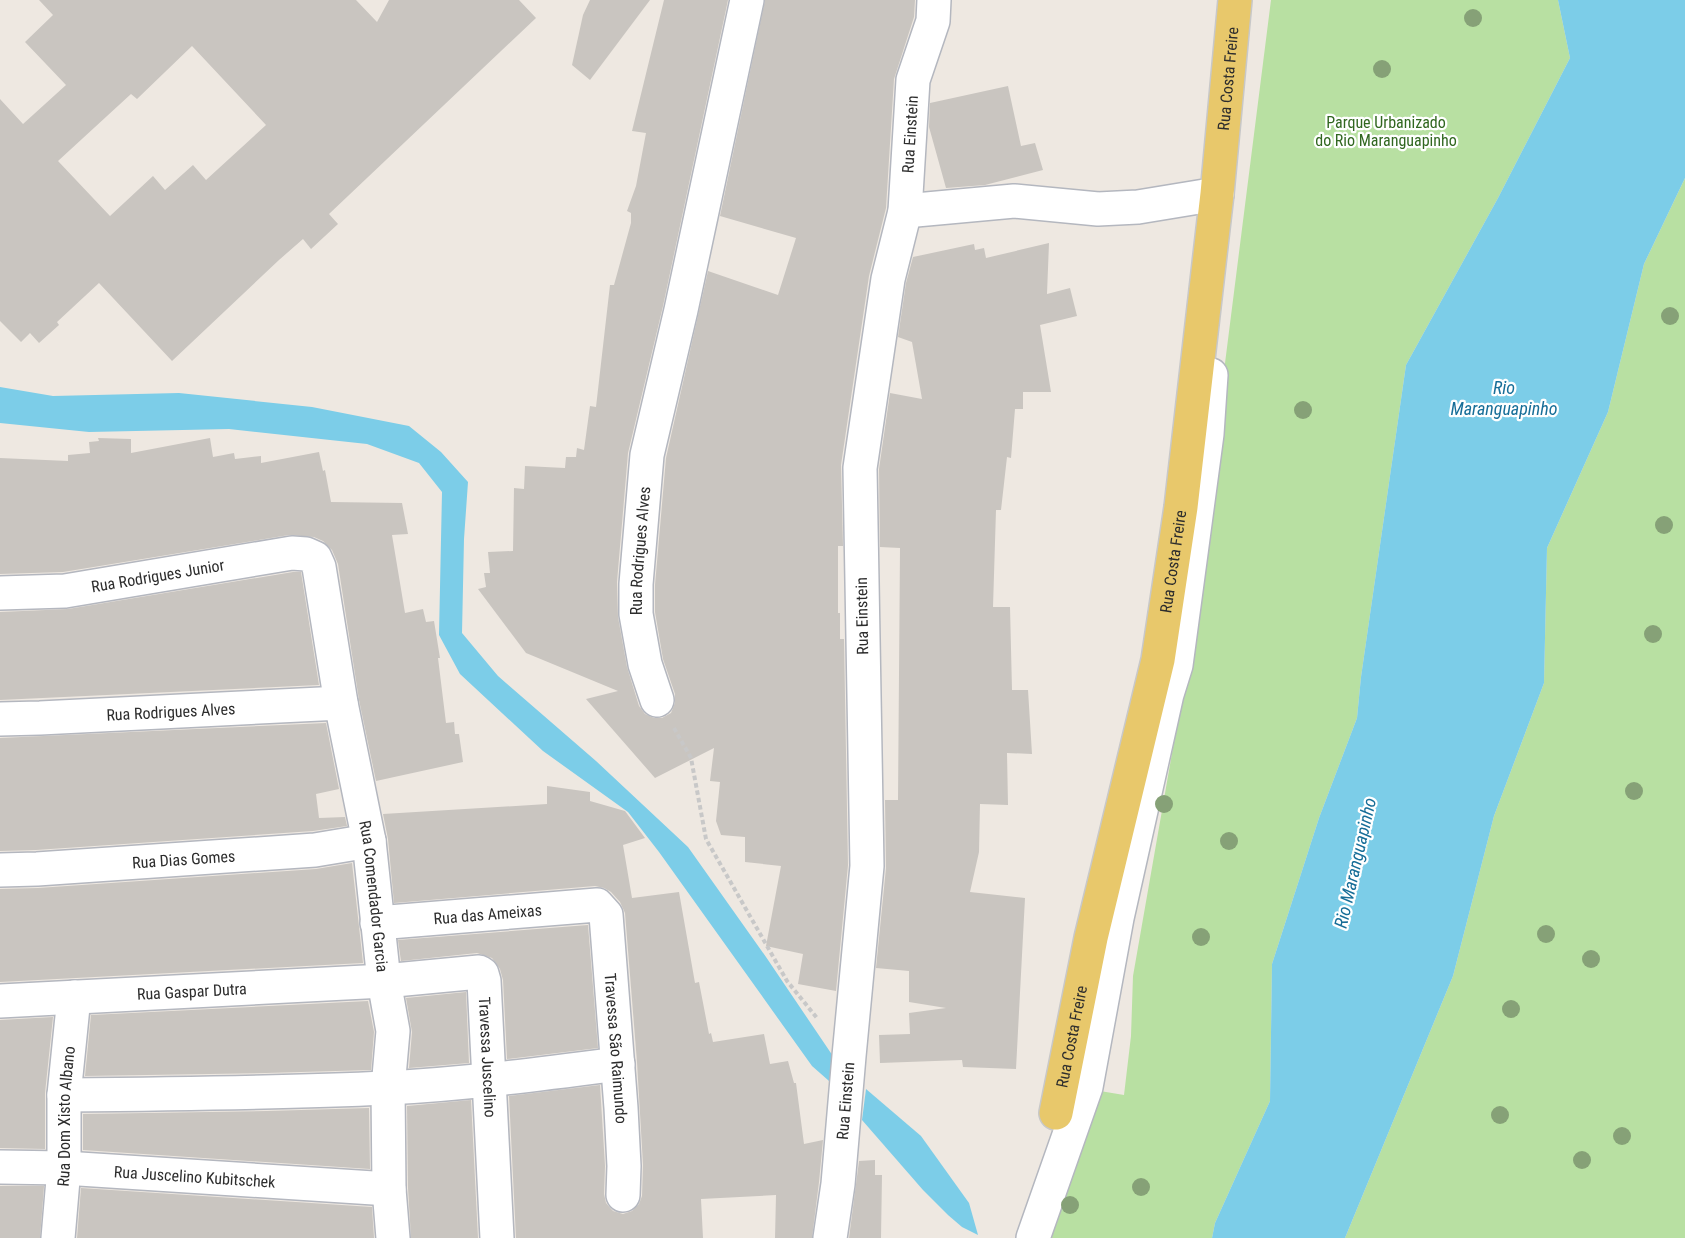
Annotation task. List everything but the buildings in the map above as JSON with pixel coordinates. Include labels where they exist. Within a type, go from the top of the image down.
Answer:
[{"type":"main road","name":"Rua Costa Freire","points":[[1056,1113],[1091,938],[1158,660],[1180,507],[1218,194],[1235,0]]},
{"type":"street","name":"Rua Rodrigues Alves","points":[[657,700],[645,664],[636,614],[636,584],[647,455],[686,286],[747,0]]},
{"type":"street","name":"Rua Einstein","points":[[830,1238],[838,1184],[867,866],[860,468],[888,279],[904,211],[914,80],[933,21],[934,0]]},
{"type":"street","points":[[1033,1238],[1086,1087],[1117,918],[1167,694],[1176,665],[1207,434],[1220,269],[1250,0]]},
{"type":"street","points":[[904,211],[1014,201],[1098,209],[1138,207],[1218,194]]},
{"type":"street","name":"Rua Rodrigues Junior","points":[[0,593],[65,591],[292,553],[306,554],[315,558]]},
{"type":"street","name":"Rua Comendador Garcia","points":[[315,558],[319,567],[341,703],[369,842],[384,981],[393,1031],[388,1088],[389,1189],[393,1238]]},
{"type":"street","name":"Rua Rodrigues Alves","points":[[0,718],[341,703]]},
{"type":"street","name":"Rua Dias Gomes","points":[[0,870],[315,850],[369,842]]},
{"type":"street","name":"Rua das Ameixas","points":[[377,923],[597,905]]},
{"type":"street","name":"Travessa São Raimundo","points":[[597,905],[606,915],[618,1064],[624,1166],[623,1195]]},
{"type":"street","name":"Travessa Juscelino","points":[[384,981],[476,972],[482,974],[497,1238]]},
{"type":"street","name":"Rua Gaspar Dutra","points":[[0,1000],[384,981]]},
{"type":"street","name":"Rua Dom Xisto Albano","points":[[58,1238],[64,1168],[64,1095],[74,997]]},
{"type":"street","points":[[64,1095],[388,1088],[489,1080],[618,1064]]},
{"type":"street","name":"Rua Juscelino Kubitschek","points":[[0,1167],[64,1168],[389,1189]]},
{"type":"path","points":[[657,700],[691,758],[706,839],[787,981],[849,1057]]},
{"type":"green space","name":"Parque Urbanizado do Rio Maranguapinho","points":[[1271,0],[1558,0],[1570,58],[1498,198],[1406,365],[1357,718],[1319,818],[1272,964],[1270,1101],[1215,1223],[1212,1238],[1043,1238],[1094,1090],[1124,1095],[1131,1036],[1133,976],[1178,719]]},
{"type":"green space","points":[[1685,178],[1685,1238],[1345,1238],[1453,976],[1494,816],[1544,683],[1547,548],[1608,412],[1644,264]]},
{"type":"water","name":"Rio Maranguapinho","points":[[1558,0],[1685,0],[1685,178],[1644,264],[1608,412],[1547,548],[1544,683],[1494,816],[1453,976],[1345,1238],[1212,1238],[1215,1223],[1270,1101],[1272,964],[1319,818],[1357,718],[1406,365],[1498,198],[1570,58]]},
{"type":"water","points":[[0,387],[53,396],[179,393],[312,407],[409,426],[441,452],[468,482],[462,633],[498,676],[596,761],[688,847],[839,1065],[837,1088],[812,1066],[628,812],[543,751],[460,674],[439,635],[442,492],[419,463],[367,444],[229,429],[89,432],[0,423]]},
{"type":"water","points":[[866,1089],[921,1136],[969,1203],[978,1235],[962,1227],[948,1215],[862,1120]]}]
